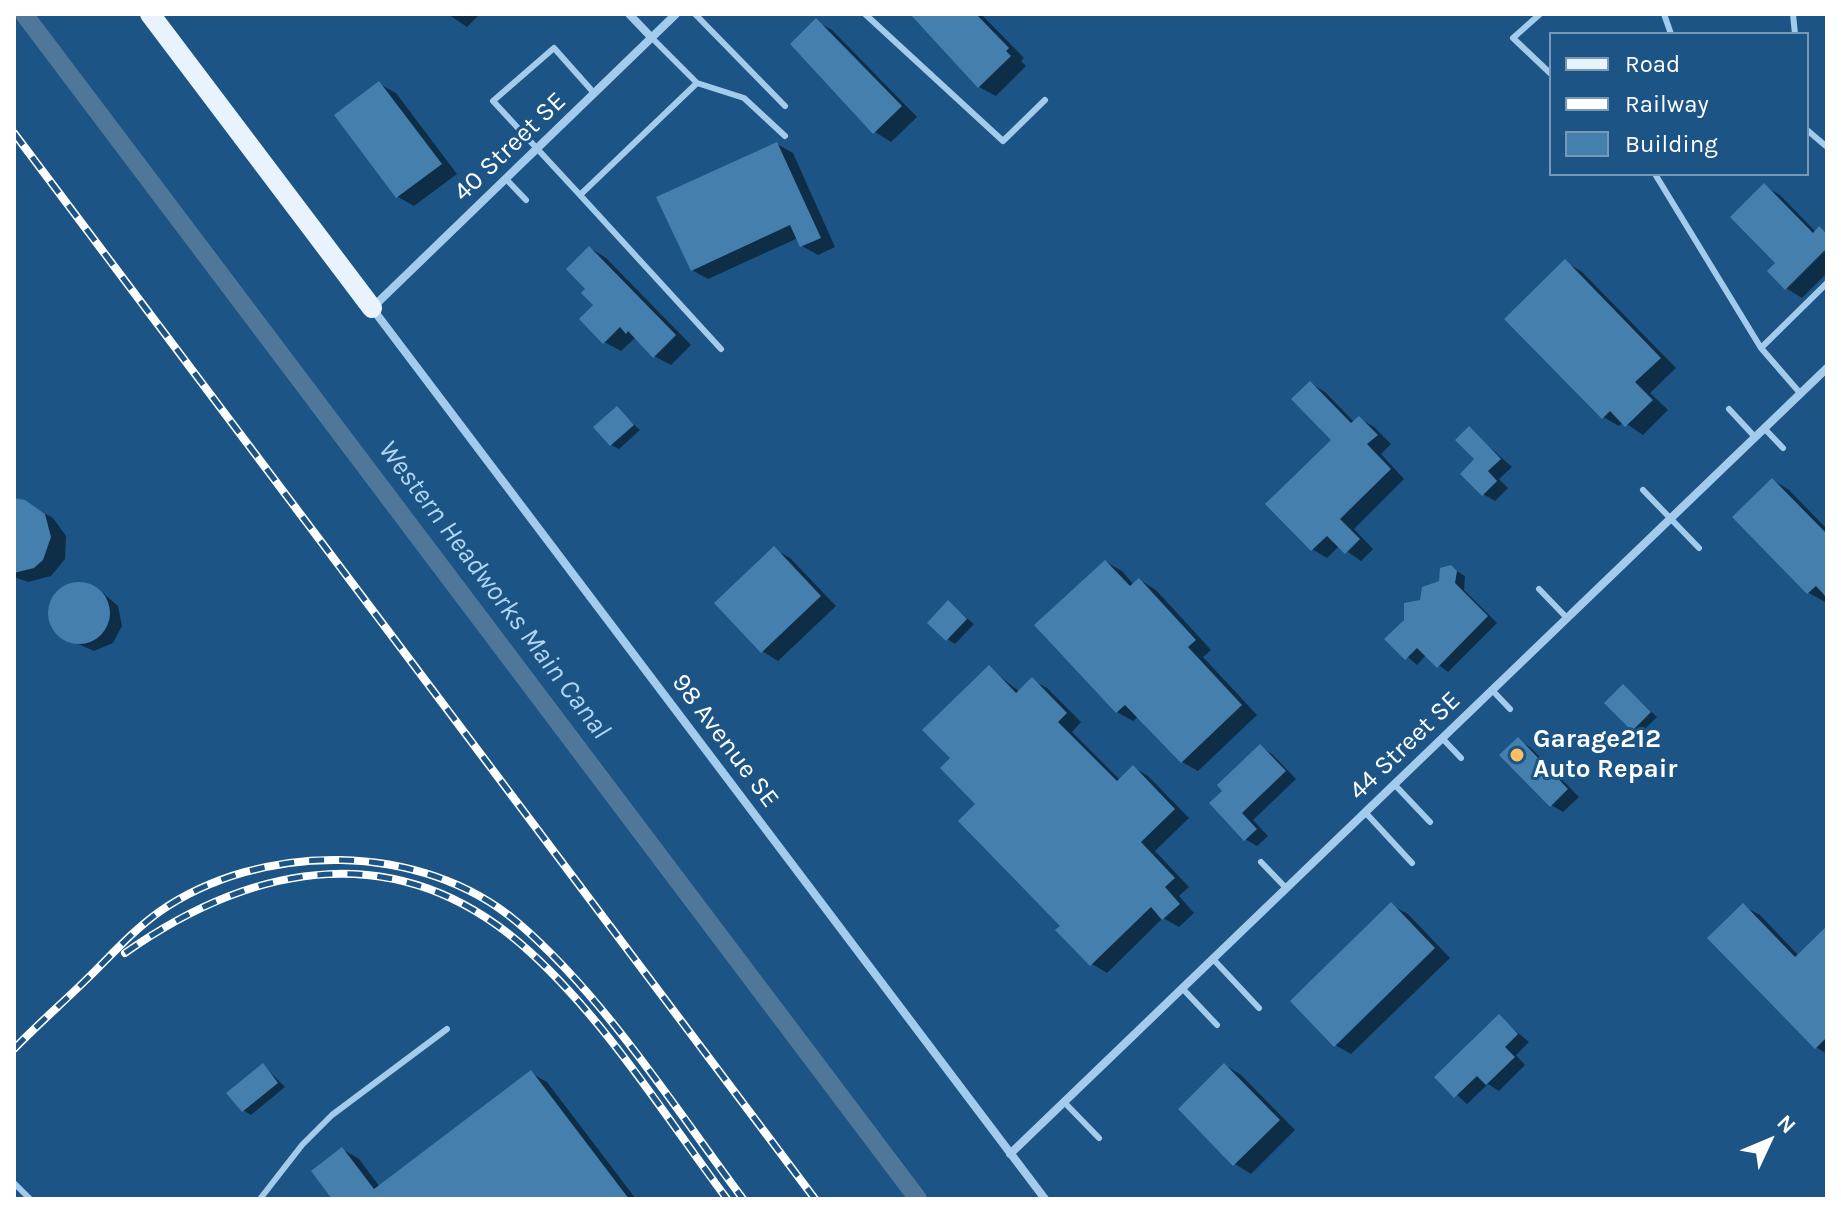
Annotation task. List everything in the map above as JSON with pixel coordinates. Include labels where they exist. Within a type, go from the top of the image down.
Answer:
[{"type":"main road","points":[[150,14],[372,308]]},
{"type":"street","points":[[629,14],[651,37]]},
{"type":"street","name":"40 Street SE","points":[[372,308],[676,14]]},
{"type":"street","name":"98 Avenue SE","points":[[372,308],[1045,1199]]},
{"type":"street","name":"44 Street SE","points":[[1010,1154],[1827,368]]},
{"type":"lane","points":[[695,14],[785,106]]},
{"type":"lane","points":[[865,14],[1003,141],[1045,100]]},
{"type":"lane","points":[[1540,14],[1513,38],[1549,72]]},
{"type":"lane","points":[[651,37],[697,83],[744,98],[785,136]]},
{"type":"lane","points":[[594,93],[554,48],[493,101],[721,349]]},
{"type":"lane","points":[[580,195],[697,83]]},
{"type":"lane","points":[[1809,132],[1827,147]]},
{"type":"lane","points":[[1656,176],[1761,348],[1800,393]]},
{"type":"lane","points":[[506,179],[526,200]]},
{"type":"lane","points":[[1761,348],[1827,283]]},
{"type":"lane","points":[[1729,409],[1755,437]]},
{"type":"lane","points":[[1764,428],[1783,448]]},
{"type":"lane","points":[[1643,490],[1699,548]]},
{"type":"lane","points":[[1539,589],[1567,618]]},
{"type":"lane","points":[[1492,690],[1510,709]]},
{"type":"lane","points":[[1442,738],[1461,758]]},
{"type":"lane","points":[[1394,784],[1430,822]]},
{"type":"lane","points":[[1365,812],[1412,863]]},
{"type":"lane","points":[[1261,862],[1286,888]]},
{"type":"lane","points":[[1213,959],[1259,1008]]},
{"type":"lane","points":[[1182,988],[1217,1025]]},
{"type":"lane","points":[[260,1199],[302,1145],[332,1115],[447,1029]]},
{"type":"lane","points":[[1064,1102],[1099,1138]]},
{"type":"lane","points":[[14,1183],[30,1199]]},
{"type":"building","points":[[910,14],[976,14],[1009,48],[1006,51],[1011,56],[978,88]]},
{"type":"building","points":[[816,18],[902,106],[873,134],[790,44]]},
{"type":"building","points":[[379,81],[442,164],[396,198],[334,115]]},
{"type":"building","points":[[777,142],[821,238],[800,247],[790,225],[691,271],[656,197]]},
{"type":"building","points":[[1764,183],[1813,233],[1819,226],[1827,234],[1827,248],[1785,290],[1767,271],[1775,263],[1730,217]]},
{"type":"building","points":[[589,246],[676,335],[653,358],[628,331],[626,334],[620,327],[603,344],[579,319],[593,305],[581,293],[585,289],[566,269]]},
{"type":"building","points":[[1565,259],[1661,358],[1635,382],[1653,400],[1625,427],[1610,411],[1602,419],[1504,319]]},
{"type":"building","points":[[1310,381],[1351,423],[1359,416],[1378,435],[1367,444],[1391,469],[1340,519],[1360,539],[1345,554],[1327,536],[1311,551],[1265,504],[1331,440],[1291,399]]},
{"type":"building","points":[[617,406],[634,425],[610,446],[593,427]]},
{"type":"building","points":[[1469,426],[1501,459],[1488,471],[1497,481],[1482,496],[1460,474],[1474,459],[1455,440]]},
{"type":"building","points":[[1772,478],[1827,534],[1827,598],[1816,586],[1807,594],[1732,517]]},
{"type":"building","points":[[14,498],[25,500],[45,514],[51,537],[43,560],[34,568],[14,573]]},
{"type":"building","points":[[774,546],[821,596],[761,653],[714,603]]},
{"type":"building","points":[[1105,560],[1130,586],[1139,578],[1196,640],[1188,647],[1242,705],[1181,763],[1125,705],[1116,713],[1034,625]]},
{"type":"building","points":[[1451,565],[1457,571],[1455,583],[1488,616],[1437,668],[1417,648],[1405,660],[1384,639],[1404,620],[1404,603],[1420,600],[1422,587],[1439,581],[1440,568]]},
{"type":"building","points":[[73,582],[85,582],[101,591],[108,601],[108,625],[101,635],[85,644],[73,644],[53,630],[48,619],[48,607],[62,587]]},
{"type":"building","points":[[948,600],[967,619],[946,641],[927,623]]},
{"type":"building","points":[[989,665],[1016,693],[1032,677],[1067,713],[1058,722],[1117,781],[1133,765],[1175,809],[1141,842],[1175,878],[1165,887],[1180,904],[1162,920],[1151,907],[1090,966],[1055,930],[1060,926],[958,821],[975,804],[940,768],[950,758],[922,730]]},
{"type":"building","points":[[1623,684],[1651,712],[1632,731],[1604,703]]},
{"type":"building","points":[[1518,737],[1568,789],[1550,807],[1499,755]]},
{"type":"building","points":[[1260,744],[1286,771],[1242,813],[1257,829],[1244,841],[1209,803],[1222,791],[1217,785]]},
{"type":"building","points":[[1391,902],[1435,948],[1334,1047],[1290,1001]]},
{"type":"building","points":[[1743,903],[1795,957],[1827,926],[1827,1037],[1815,1049],[1707,938]]},
{"type":"building","points":[[1499,1014],[1518,1034],[1505,1047],[1515,1057],[1486,1085],[1477,1076],[1454,1098],[1434,1077]]},
{"type":"building","points":[[263,1063],[278,1083],[242,1112],[226,1093]]},
{"type":"building","points":[[1224,1063],[1280,1120],[1233,1166],[1178,1109]]},
{"type":"building","points":[[531,1070],[629,1199],[332,1199],[311,1171],[342,1147],[374,1189]]},
{"type":"waterway","name":"Western Headworks Main Canal","points":[[24,14],[918,1199]]},
{"type":"railway","points":[[14,133],[815,1199]]},
{"type":"railway","points":[[14,1049],[141,926],[200,889],[244,872],[292,863],[340,860],[388,865],[435,876],[478,895],[517,922],[549,951],[637,1054],[743,1199]]},
{"type":"railway","points":[[125,953],[175,922],[226,898],[277,881],[329,874],[380,877],[431,890],[481,915],[530,952],[558,979],[610,1039],[727,1199]]},
{"type":"place","name":"Garage212 Auto Repair","points":[[1517,755]]}]
